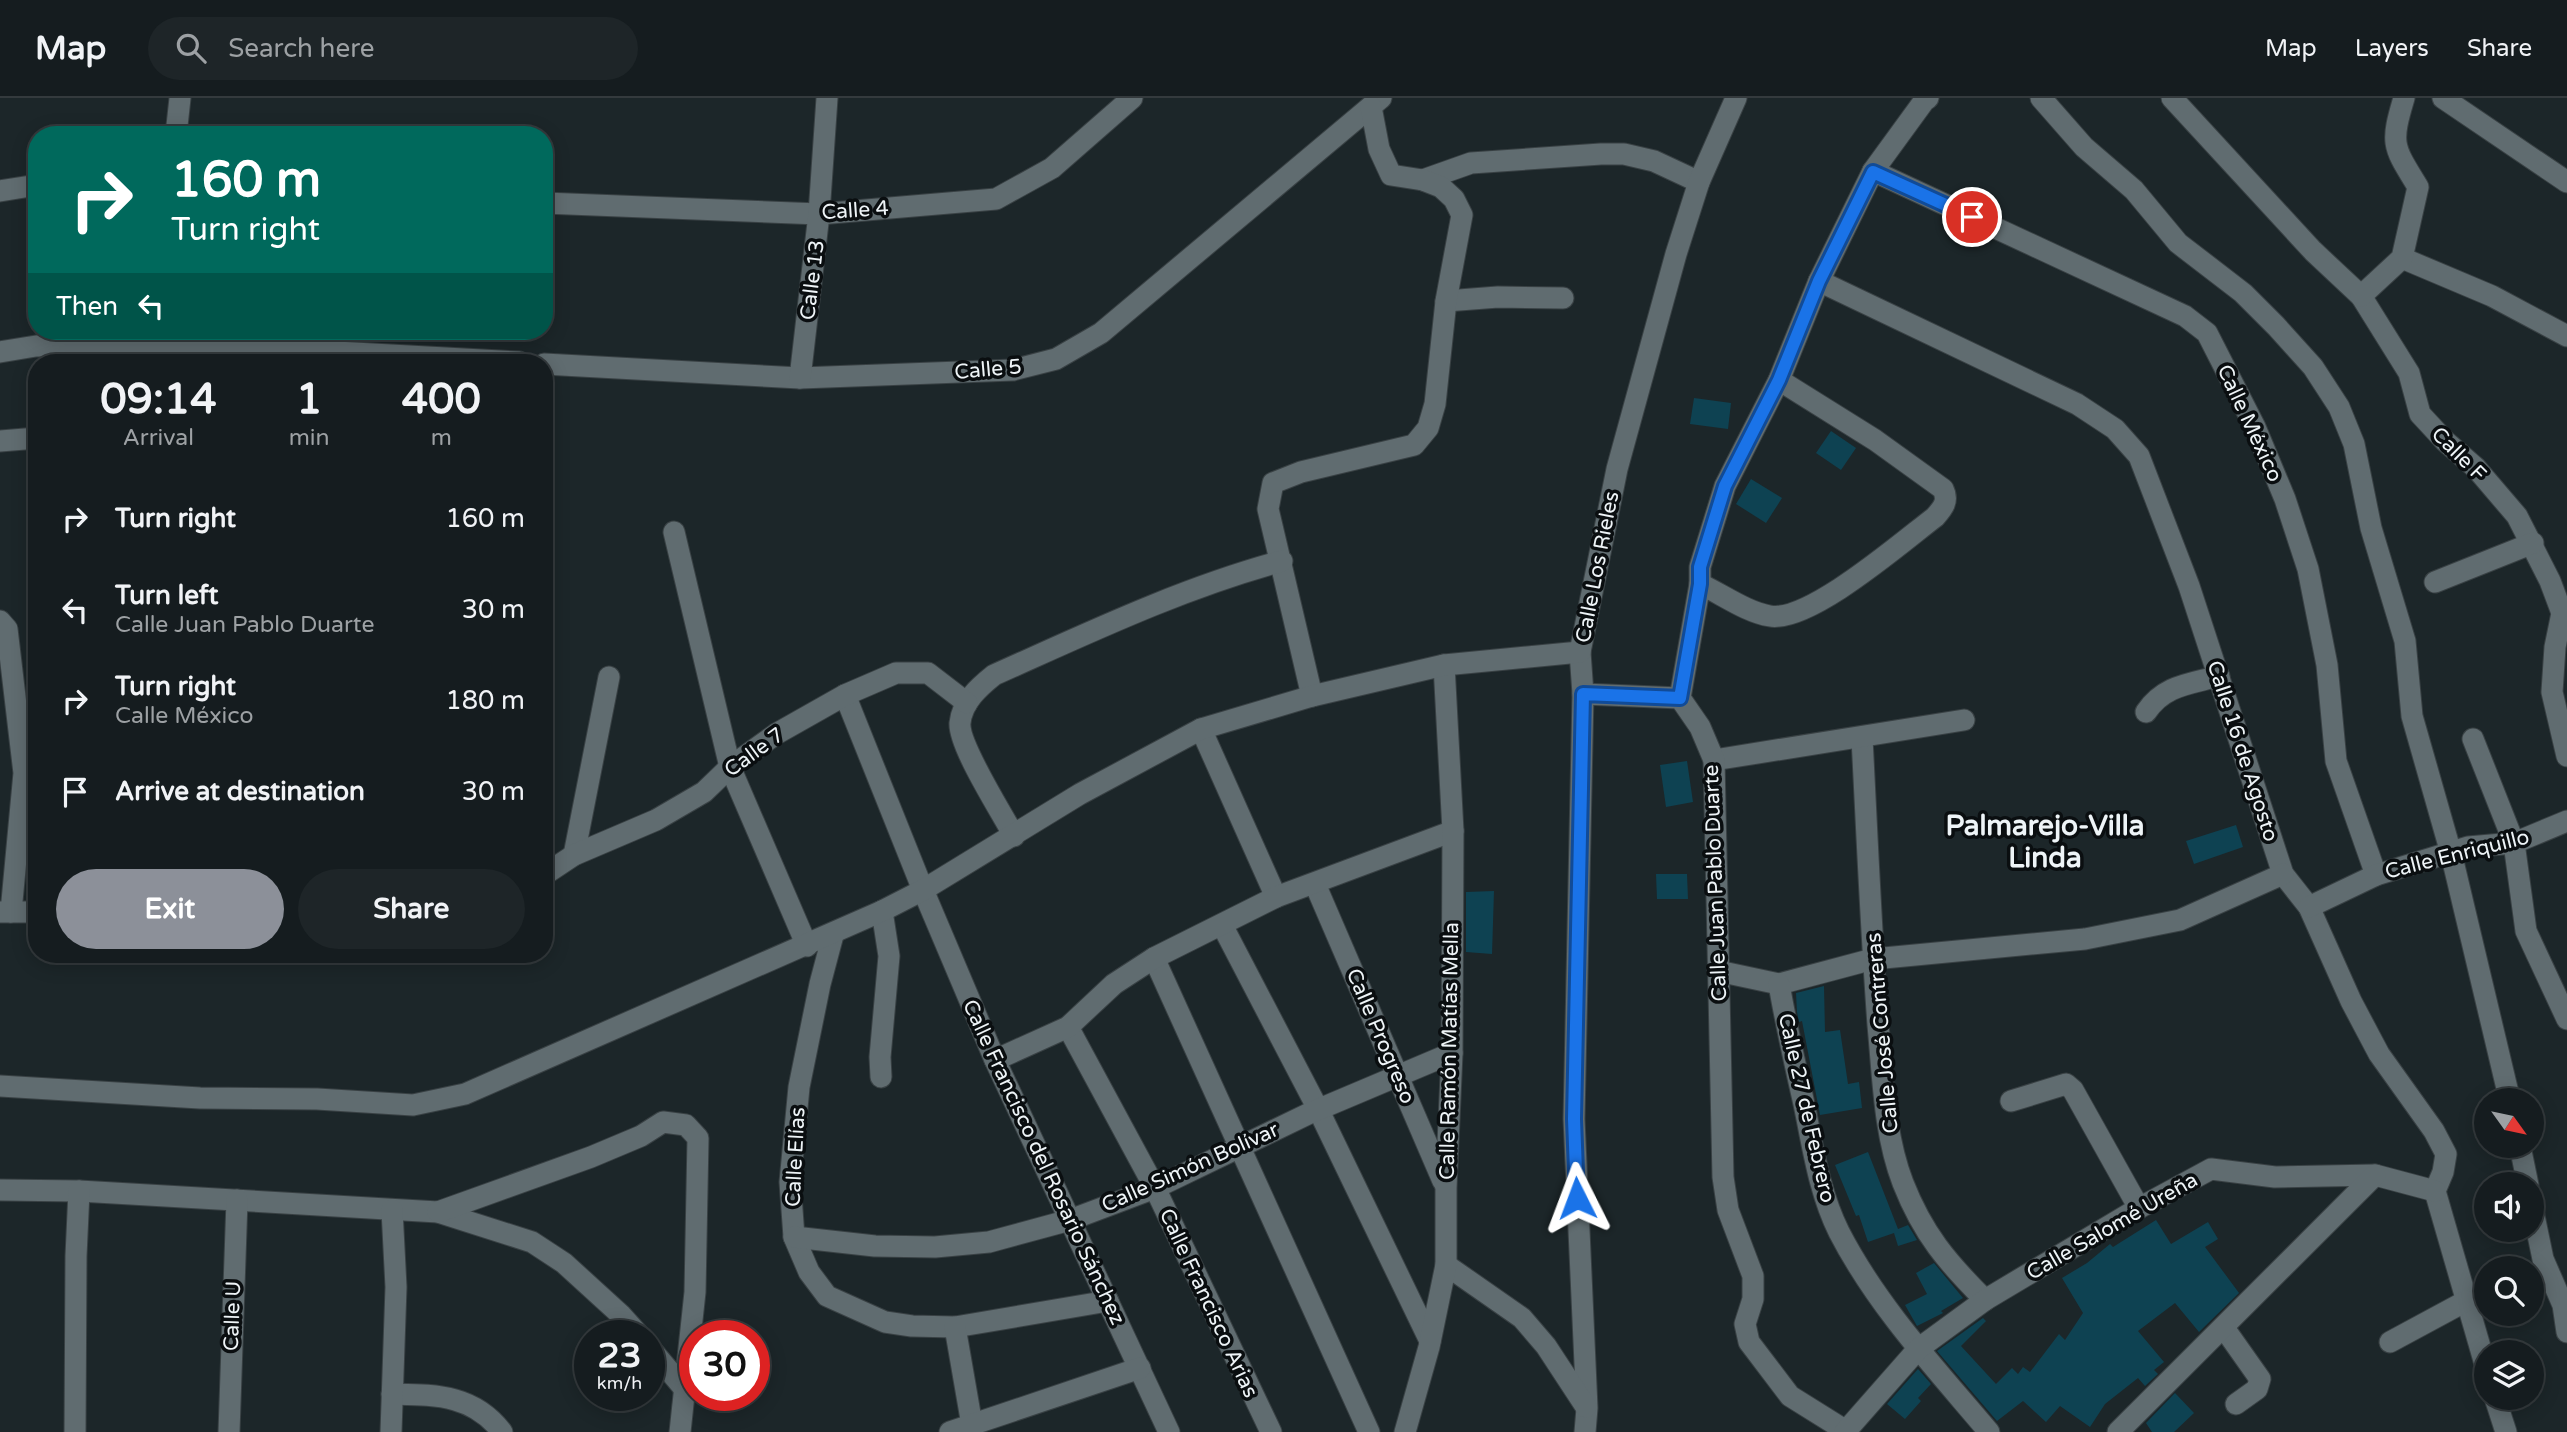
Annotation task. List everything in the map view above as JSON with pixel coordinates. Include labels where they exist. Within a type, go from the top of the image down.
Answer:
[{"type":"street","points":[[177,126],[180,98]]},
{"type":"street","name":"Calle 13","points":[[800,378],[819,214],[828,98]]},
{"type":"street","name":"Calle 4","points":[[553,204],[819,214],[996,199],[1052,168],[1132,98]]},
{"type":"street","name":"Calle Los Rieles","points":[[1585,1432],[1587,1408],[1574,1119],[1583,694],[1580,652],[1617,469],[1676,254],[1699,182],[1736,98]]},
{"type":"street","points":[[1583,694],[1680,698],[1700,584],[1700,567],[1725,486],[1779,380],[1819,281],[1873,172],[1928,98]]},
{"type":"street","points":[[2041,98],[2084,147],[2134,190],[2178,243],[2243,293],[2276,326],[2313,367],[2339,407],[2354,444],[2371,528],[2405,641],[2412,716],[2451,853],[2507,1088]]},
{"type":"street","name":"Calle F","points":[[2172,98],[2313,251],[2361,296],[2409,373],[2420,414],[2476,468],[2517,516],[2533,543],[2565,618],[2555,647],[2552,692],[2567,756]]},
{"type":"street","points":[[2361,296],[2402,258],[2418,187],[2398,154],[2394,132],[2404,98]]},
{"type":"street","points":[[2444,98],[2567,182]]},
{"type":"street","points":[[1312,696],[1268,509],[1273,483],[1301,472],[1414,445],[1428,428],[1435,404],[1446,301],[1462,215],[1454,200],[1441,187],[1423,180],[1391,175],[1379,149],[1376,102]]},
{"type":"street","name":"Calle 5","points":[[553,364],[800,378],[1013,370],[1056,359],[1101,332],[1376,102]]},
{"type":"street","points":[[1423,180],[1471,163],[1624,154],[1654,161],[1699,182]]},
{"type":"street","name":"Calle México","points":[[1873,172],[2185,316],[2207,333],[2255,428],[2285,499],[2308,569],[2327,665],[2336,761],[2376,875]]},
{"type":"street","points":[[0,191],[28,186]]},
{"type":"street","points":[[2402,258],[2492,296],[2567,336]]},
{"type":"street","name":"Calle 16 de Agosto","points":[[1819,281],[2077,404],[2115,429],[2139,456],[2189,586],[2283,874],[2309,906],[2351,1001],[2379,1054],[2434,1131],[2446,1154],[2435,1191]]},
{"type":"street","points":[[1446,301],[1498,297],[1563,298]]},
{"type":"street","points":[[0,352],[36,346],[122,340]]},
{"type":"street","points":[[207,340],[406,354]]},
{"type":"street","points":[[1700,584],[1768,615],[1782,617],[1808,607],[1835,591],[1936,517],[1945,502],[1943,489],[1875,440],[1779,380]]},
{"type":"street","points":[[0,441],[28,439]]},
{"type":"street","points":[[674,532],[730,767],[807,946]]},
{"type":"street","points":[[2435,582],[2533,543]]},
{"type":"street","points":[[1014,836],[965,744],[960,723],[967,703],[979,687],[994,675],[1157,604],[1230,575],[1282,561]]},
{"type":"street","points":[[0,621],[7,629],[24,773],[5,912],[28,912]]},
{"type":"street","points":[[0,1086],[200,1098],[317,1099],[413,1105],[465,1094],[883,911],[1014,836],[1080,794],[1202,729],[1312,696],[1444,666],[1580,652]]},
{"type":"street","name":"Calle Ramón Matías Mella","points":[[1405,1432],[1430,1341],[1446,1265],[1446,1188],[1452,1054],[1453,831],[1444,666]]},
{"type":"street","name":"Calle 7","points":[[553,869],[574,855],[668,813],[704,792],[730,767],[776,734],[845,695],[896,673],[929,673],[967,703]]},
{"type":"street","points":[[2146,712],[2155,698],[2168,690],[2219,676]]},
{"type":"street","points":[[574,855],[609,677]]},
{"type":"street","name":"Calle Francisco del Rosario Sánchez","points":[[845,695],[995,1060],[1169,1432]]},
{"type":"street","name":"Calle Juan Pablo Duarte","points":[[1680,698],[1700,727],[1714,760],[1723,1177],[1728,1210],[1753,1276],[1753,1299],[1745,1324],[1749,1342],[1790,1396],[1846,1431]]},
{"type":"street","points":[[1714,760],[1964,720]]},
{"type":"street","points":[[1202,729],[1276,897]]},
{"type":"street","name":"Calle José Contreras","points":[[1862,738],[1873,959],[1883,1082],[1894,1153],[1903,1183],[1935,1246],[1985,1300]]},
{"type":"street","points":[[2473,739],[2514,843],[2526,931],[2567,1016]]},
{"type":"street","name":"Calle Enriquillo","points":[[2309,906],[2376,875],[2469,847],[2514,843],[2567,821]]},
{"type":"street","points":[[995,1060],[1068,1027],[1114,984],[1154,958],[1276,897],[1453,831]]},
{"type":"street","points":[[1718,971],[1779,984],[1873,959],[2085,939],[2180,920],[2283,874]]},
{"type":"street","name":"Calle Progreso","points":[[1315,884],[1446,1188]]},
{"type":"street","points":[[881,1077],[880,1057],[889,956],[883,911]]},
{"type":"street","points":[[1222,925],[1318,1109],[1430,1341]]},
{"type":"street","name":"Calle Elías","points":[[833,934],[799,1087],[790,1182],[794,1237],[809,1272],[827,1296],[885,1322],[912,1326],[955,1327],[1108,1301]]},
{"type":"street","points":[[1154,958],[1370,1432]]},
{"type":"street","name":"Calle 27 de Febrero","points":[[1779,984],[1787,1034],[1825,1196],[1839,1231],[1868,1281],[1918,1349],[1989,1432]]},
{"type":"street","name":"Calle Francisco Arias","points":[[1068,1027],[1155,1188],[1271,1432]]},
{"type":"street","name":"Calle Simón Bolívar","points":[[794,1237],[875,1247],[935,1247],[989,1242],[1070,1220],[1155,1188],[1318,1109],[1397,1074],[1452,1054]]},
{"type":"street","points":[[2011,1101],[2066,1084],[2073,1090],[2139,1208]]},
{"type":"street","points":[[438,1212],[591,1157],[641,1136],[663,1122],[686,1125],[698,1138],[695,1292],[691,1320]]},
{"type":"street","name":"Calle Salomé Ureña","points":[[1846,1431],[1918,1349],[1985,1300],[2139,1208],[2211,1169],[2275,1177],[2375,1175],[2435,1191]]},
{"type":"street","points":[[2118,1432],[2375,1175]]},
{"type":"street","points":[[0,1190],[79,1191],[438,1212],[532,1242],[564,1263],[626,1320]]},
{"type":"street","points":[[75,1432],[79,1191]]},
{"type":"street","points":[[2435,1191],[2478,1340]]},
{"type":"street","name":"Calle U","points":[[229,1432],[237,1200]]},
{"type":"street","points":[[391,1432],[396,1287],[392,1210]]},
{"type":"street","points":[[2539,1242],[2543,1259],[2563,1305],[2567,1332]]},
{"type":"street","points":[[1446,1265],[1500,1300],[1522,1318],[1546,1346],[1587,1408],[1596,1432]]},
{"type":"street","points":[[2390,1342],[2466,1301]]},
{"type":"street","points":[[955,1327],[972,1425]]},
{"type":"street","points":[[2224,1328],[2260,1378],[2257,1389],[2236,1404]]},
{"type":"street","points":[[665,1366],[679,1382]]},
{"type":"street","points":[[950,1432],[1140,1368]]},
{"type":"street","points":[[392,1394],[440,1395],[477,1407],[502,1432]]},
{"type":"street","points":[[2497,1410],[2501,1430]]},
{"type":"street","points":[[680,1432],[681,1411]]},
{"type":"building","points":[[1694,398],[1731,403],[1728,429],[1690,424]]},
{"type":"building","points":[[1831,431],[1856,448],[1841,470],[1816,453]]},
{"type":"building","points":[[1751,479],[1782,498],[1766,523],[1736,504]]},
{"type":"building","points":[[1687,761],[1693,802],[1666,807],[1660,765]]},
{"type":"building","points":[[2236,825],[2243,847],[2194,864],[2186,841]]},
{"type":"building","points":[[1656,874],[1687,874],[1688,899],[1657,899]]},
{"type":"building","points":[[1494,891],[1492,954],[1466,952],[1466,892]]},
{"type":"building","points":[[1824,986],[1825,1032],[1840,1030],[1848,1084],[1859,1082],[1862,1108],[1820,1115],[1802,1021],[1799,1022],[1797,1012],[1796,993]]},
{"type":"building","points":[[1868,1152],[1898,1229],[1908,1225],[1917,1240],[1898,1246],[1894,1233],[1868,1242],[1859,1215],[1856,1216],[1835,1165]]},
{"type":"building","points":[[2156,1220],[2171,1244],[2208,1222],[2218,1239],[2205,1247],[2239,1293],[2199,1332],[2175,1303],[2138,1331],[2164,1362],[2154,1370],[2158,1374],[2145,1386],[2138,1378],[2105,1404],[2090,1427],[2060,1406],[2046,1422],[2023,1401],[1997,1421],[1937,1351],[1983,1318],[1986,1321],[1961,1346],[1996,1384],[2012,1368],[2018,1374],[2023,1367],[2030,1372],[2059,1334],[2065,1340],[2083,1313],[2062,1278],[2087,1263],[2110,1244],[2113,1247]]},
{"type":"building","points":[[1934,1263],[1963,1298],[1941,1311],[1943,1313],[1917,1326],[1905,1305],[1927,1294],[1916,1273]]},
{"type":"building","points":[[1918,1369],[1931,1384],[1918,1398],[1921,1401],[1905,1419],[1887,1404]]},
{"type":"building","points":[[2175,1393],[2194,1413],[2174,1432],[2152,1432],[2146,1423]]},
{"type":"district","name":"Palmarejo-Villa Linda","points":[[2045,841]]},
{"type":"route","points":[[1577,1198],[1574,1119],[1583,694],[1680,698],[1700,584],[1700,567],[1725,486],[1770,393],[1779,380],[1819,281],[1873,172],[1972,217]]}]
